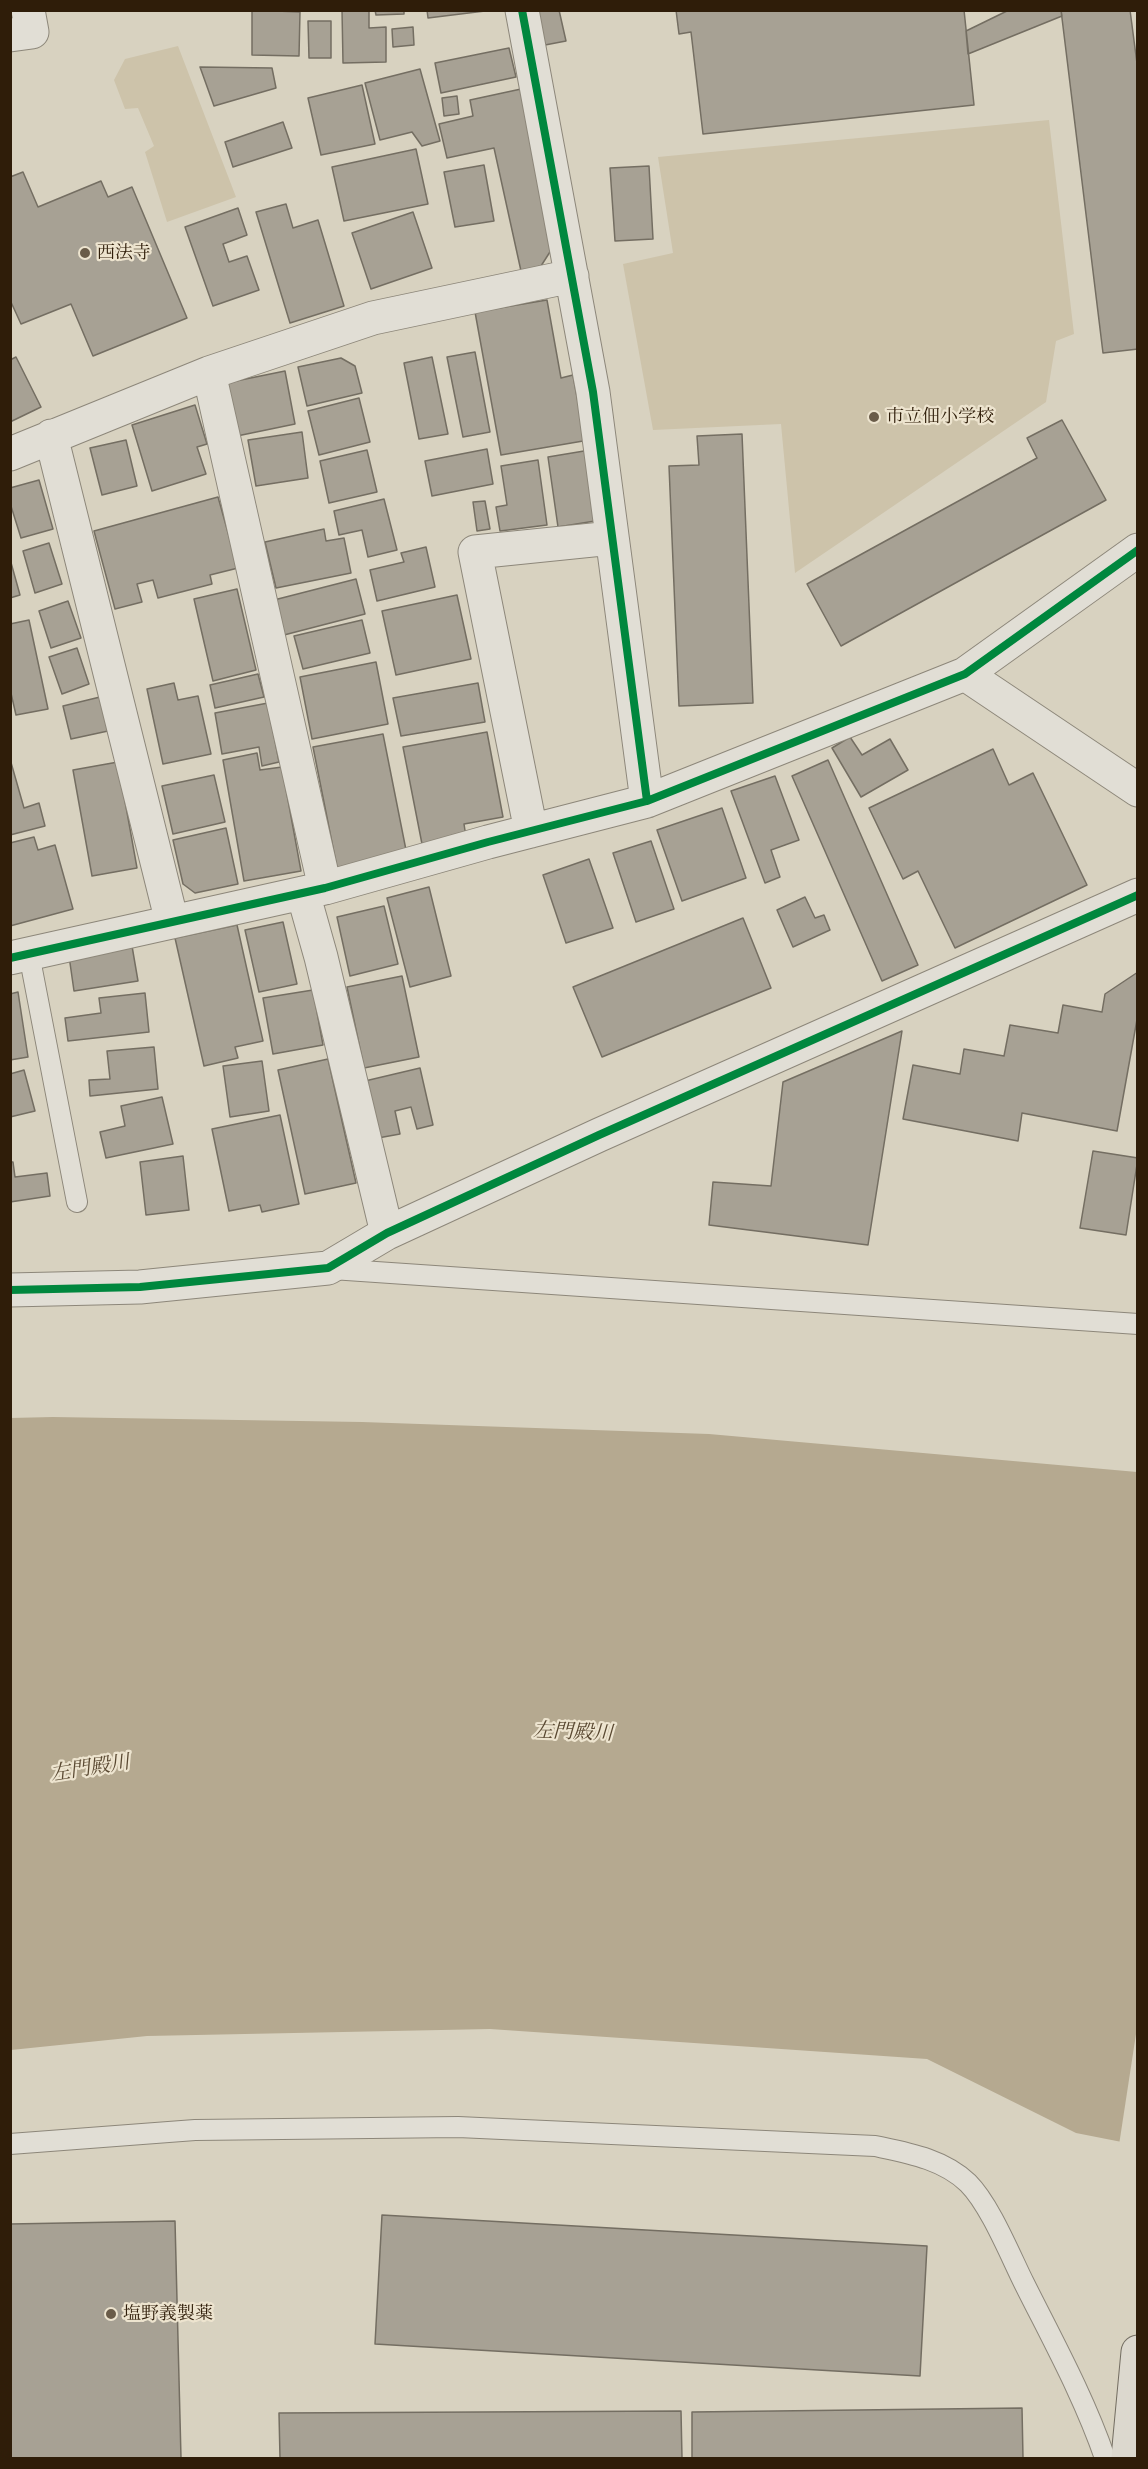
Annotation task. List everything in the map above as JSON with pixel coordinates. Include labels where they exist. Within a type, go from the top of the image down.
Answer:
[{"type":"highway","points":[[1128,2458],[1137,2352]]},
{"type":"street","points":[[10,35],[32,32],[28,10]]},
{"type":"street","points":[[522,10],[592,392],[647,801]]},
{"type":"street","points":[[10,454],[209,373],[373,318],[572,276]]},
{"type":"street","points":[[209,373],[314,891],[321,957],[387,1233]]},
{"type":"street","points":[[51,436],[172,922]]},
{"type":"street","points":[[531,831],[475,552],[612,537]]},
{"type":"street","points":[[20,956],[314,891],[647,801],[965,674],[1137,550]]},
{"type":"street","points":[[965,674],[1137,790]]},
{"type":"street","points":[[10,1290],[140,1287],[328,1268],[387,1233],[598,1135],[1137,895]]},
{"type":"lane","points":[[20,956],[77,1202]]},
{"type":"lane","points":[[328,1268],[1137,1324]]},
{"type":"lane","points":[[10,2144],[195,2130],[458,2127],[875,2146],[910,2153],[942,2164],[969,2184],[988,2212],[1075,2382],[1105,2458]]},
{"type":"shaded area","points":[[178,46],[236,197],[167,222],[145,152],[154,146],[138,108],[125,109],[114,80],[125,59]]},
{"type":"shaded area","points":[[1049,120],[1074,334],[1056,341],[1046,402],[795,573],[781,424],[653,430],[623,264],[673,253],[658,157]]},
{"type":"water","name":"左門殿川","points":[[10,1418],[362,1422],[709,1434],[1137,1472],[1137,2145],[1076,2133],[927,2059],[490,2029],[147,2036],[11,2050]]},
{"type":"pier","points":[[1138,2021],[1138,2148],[1137,2148],[1119,2145]]},
{"type":"building","points":[[252,10],[300,12],[299,56],[252,55]]},
{"type":"building","points":[[342,10],[369,10],[369,28],[386,27],[386,62],[343,63]]},
{"type":"building","points":[[375,10],[404,10],[404,14],[376,15]]},
{"type":"building","points":[[427,10],[485,10],[485,11],[428,18]]},
{"type":"building","points":[[537,10],[559,10],[566,41],[545,45]]},
{"type":"building","points":[[676,10],[964,10],[974,105],[703,134],[691,32],[679,34]]},
{"type":"building","points":[[1009,10],[1061,10],[1062,16],[968,54],[966,31]]},
{"type":"building","points":[[1061,10],[1130,10],[1138,71],[1138,349],[1103,353]]},
{"type":"building","points":[[308,21],[331,21],[331,58],[309,58]]},
{"type":"building","points":[[413,27],[414,45],[393,47],[392,29]]},
{"type":"building","points":[[509,48],[516,77],[441,93],[435,63]]},
{"type":"building","points":[[200,67],[272,68],[276,88],[214,106]]},
{"type":"building","points":[[420,69],[440,141],[422,146],[412,132],[380,140],[365,83]]},
{"type":"building","points":[[362,85],[375,144],[321,155],[308,98]]},
{"type":"building","points":[[521,89],[555,244],[541,266],[521,271],[494,148],[447,158],[439,124],[473,116],[470,100]]},
{"type":"building","points":[[457,96],[459,114],[444,116],[442,98]]},
{"type":"building","points":[[283,122],[292,148],[233,167],[225,142]]},
{"type":"building","points":[[416,149],[428,204],[344,221],[332,167]]},
{"type":"building","points":[[484,165],[494,221],[455,227],[444,172]]},
{"type":"building","points":[[649,166],[653,239],[615,241],[610,168]]},
{"type":"building","name":"西法寺","points":[[23,172],[38,207],[101,181],[108,197],[132,187],[187,318],[93,356],[71,304],[21,324],[10,300],[10,177]]},
{"type":"building","points":[[286,204],[293,228],[318,220],[344,306],[290,323],[256,212]]},
{"type":"building","points":[[238,208],[247,235],[223,244],[229,262],[247,256],[259,290],[213,306],[185,227]]},
{"type":"building","points":[[413,212],[432,268],[371,289],[352,233]]},
{"type":"building","points":[[547,300],[561,378],[573,375],[583,429],[589,440],[501,455],[475,312]]},
{"type":"building","points":[[475,352],[490,432],[463,437],[447,357]]},
{"type":"building","points":[[16,357],[41,407],[10,422],[10,360]]},
{"type":"building","points":[[432,357],[448,434],[419,439],[404,363]]},
{"type":"building","points":[[341,358],[355,366],[362,393],[307,406],[298,367]]},
{"type":"building","points":[[285,371],[295,424],[237,436],[226,383]]},
{"type":"building","points":[[359,398],[370,442],[319,455],[308,411]]},
{"type":"building","points":[[195,405],[207,444],[197,447],[206,474],[152,491],[132,425]]},
{"type":"building","points":[[1062,420],[1106,500],[841,646],[807,584],[1037,458],[1027,438]]},
{"type":"building","points":[[302,432],[308,478],[256,486],[248,440]]},
{"type":"building","points":[[742,434],[753,703],[679,706],[669,466],[699,465],[697,436]]},
{"type":"building","points":[[126,440],[137,486],[102,495],[90,448]]},
{"type":"building","points":[[487,449],[493,484],[432,496],[425,461]]},
{"type":"building","points":[[367,450],[377,492],[329,503],[320,461]]},
{"type":"building","points":[[590,450],[601,520],[558,527],[548,457]]},
{"type":"building","points":[[538,460],[547,525],[500,531],[496,507],[507,505],[501,466]]},
{"type":"building","points":[[39,480],[53,529],[21,538],[10,503],[10,488]]},
{"type":"building","points":[[218,497],[238,568],[210,575],[212,584],[158,598],[153,580],[137,584],[142,602],[115,609],[94,531]]},
{"type":"building","points":[[384,499],[397,550],[368,557],[362,530],[339,535],[334,511]]},
{"type":"building","points":[[485,501],[490,529],[477,531],[473,502]]},
{"type":"building","points":[[324,529],[326,541],[344,538],[351,573],[276,588],[265,542]]},
{"type":"building","points":[[49,543],[62,584],[35,593],[23,551]]},
{"type":"building","points":[[426,547],[435,587],[377,601],[370,570],[404,562],[401,553]]},
{"type":"building","points":[[10,559],[20,595],[10,598]]},
{"type":"building","points":[[356,579],[365,614],[284,635],[274,600]]},
{"type":"building","points":[[237,589],[256,670],[213,681],[194,599]]},
{"type":"building","points":[[457,595],[471,659],[396,675],[382,611]]},
{"type":"building","points":[[68,601],[81,638],[51,648],[39,611]]},
{"type":"building","points":[[29,620],[48,709],[16,715],[10,689],[10,624]]},
{"type":"building","points":[[362,620],[370,653],[303,669],[294,636]]},
{"type":"building","points":[[77,648],[89,684],[62,694],[49,657]]},
{"type":"building","points":[[376,662],[388,724],[312,739],[300,677]]},
{"type":"building","points":[[258,674],[264,697],[215,708],[210,685]]},
{"type":"building","points":[[174,683],[178,700],[198,696],[211,754],[163,764],[147,689]]},
{"type":"building","points":[[478,683],[485,722],[401,736],[393,698]]},
{"type":"building","points":[[100,697],[108,731],[71,739],[63,706]]},
{"type":"building","points":[[268,703],[279,762],[262,766],[259,747],[222,754],[215,713]]},
{"type":"building","points":[[487,732],[503,817],[464,824],[466,837],[422,844],[403,747]]},
{"type":"building","points":[[383,734],[407,855],[337,868],[313,747]]},
{"type":"building","points":[[850,737],[862,755],[890,739],[908,770],[861,797],[832,748]]},
{"type":"building","points":[[993,749],[1009,785],[1033,773],[1087,885],[955,948],[918,871],[903,879],[869,808]]},
{"type":"building","points":[[257,753],[260,770],[282,767],[301,871],[244,881],[223,760]]},
{"type":"building","points":[[10,759],[24,808],[39,803],[45,826],[10,835]]},
{"type":"building","points":[[828,760],[918,965],[882,981],[792,776]]},
{"type":"building","points":[[118,762],[137,868],[92,876],[73,770]]},
{"type":"building","points":[[214,775],[225,822],[173,834],[162,786]]},
{"type":"building","points":[[775,776],[799,840],[771,850],[780,877],[765,883],[731,791]]},
{"type":"building","points":[[722,808],[746,878],[682,901],[657,830]]},
{"type":"building","points":[[226,828],[238,884],[195,893],[183,884],[173,840]]},
{"type":"building","points":[[34,837],[38,850],[55,845],[73,909],[10,926],[10,843]]},
{"type":"building","points":[[651,841],[674,909],[636,922],[613,853]]},
{"type":"building","points":[[589,859],[613,928],[566,943],[543,875]]},
{"type":"building","points":[[429,887],[451,976],[410,987],[387,898]]},
{"type":"building","points":[[805,897],[815,918],[824,915],[830,930],[793,947],[777,910]]},
{"type":"building","points":[[384,906],[398,964],[350,976],[337,917]]},
{"type":"building","points":[[743,918],[771,988],[602,1057],[573,987]]},
{"type":"building","points":[[283,922],[297,984],[259,992],[245,930]]},
{"type":"building","points":[[237,925],[263,1041],[235,1047],[238,1058],[204,1066],[175,938]]},
{"type":"building","points":[[132,946],[138,981],[74,991],[69,956]]},
{"type":"building","points":[[1138,972],[1138,1014],[1117,1131],[1022,1113],[1018,1141],[903,1119],[913,1065],[960,1074],[964,1049],[1004,1056],[1010,1025],[1058,1033],[1063,1005],[1102,1012],[1105,994]]},
{"type":"building","points":[[402,976],[419,1057],[364,1068],[347,987]]},
{"type":"building","points":[[313,990],[323,1045],[273,1054],[263,998]]},
{"type":"building","points":[[18,992],[28,1057],[10,1060],[10,994]]},
{"type":"building","points":[[145,993],[149,1032],[68,1041],[65,1018],[101,1013],[99,998]]},
{"type":"building","points":[[902,1031],[868,1245],[709,1225],[713,1182],[771,1186],[783,1082]]},
{"type":"building","points":[[154,1047],[158,1089],[90,1096],[89,1080],[110,1079],[107,1051]]},
{"type":"building","points":[[328,1059],[356,1183],[305,1194],[278,1070]]},
{"type":"building","points":[[262,1061],[269,1111],[230,1117],[223,1066]]},
{"type":"building","points":[[420,1068],[433,1125],[417,1129],[411,1107],[395,1111],[400,1134],[378,1138],[365,1081]]},
{"type":"building","points":[[24,1070],[35,1111],[10,1117],[10,1074]]},
{"type":"building","points":[[162,1097],[173,1144],[106,1158],[100,1132],[125,1126],[121,1106]]},
{"type":"building","points":[[280,1115],[299,1204],[262,1212],[260,1205],[229,1211],[212,1129]]},
{"type":"building","points":[[1093,1151],[1138,1158],[1126,1235],[1080,1228]]},
{"type":"building","points":[[183,1156],[189,1210],[146,1215],[140,1162]]},
{"type":"building","points":[[10,1162],[13,1162],[15,1177],[47,1173],[50,1196],[10,1202]]},
{"type":"building","points":[[382,2215],[927,2246],[920,2376],[375,2344]]},
{"type":"building","name":"塩野義製薬","points":[[175,2221],[181,2458],[10,2458],[10,2224]]},
{"type":"building","points":[[1022,2408],[1023,2458],[692,2458],[692,2412]]},
{"type":"building","points":[[681,2411],[682,2458],[280,2458],[279,2413]]},
{"type":"cycle path","points":[[522,10],[593,392],[647,801]]},
{"type":"cycle path","points":[[10,958],[325,888],[488,842],[647,801],[965,674],[1138,550]]},
{"type":"cycle path","points":[[10,1290],[140,1287],[328,1268],[387,1233],[599,1135],[1138,895]]},
{"type":"place","name":"西法寺","points":[[85,253]]},
{"type":"place","name":"市立佃小学校","points":[[874,417]]},
{"type":"place","name":"塩野義製薬","points":[[111,2314]]}]
